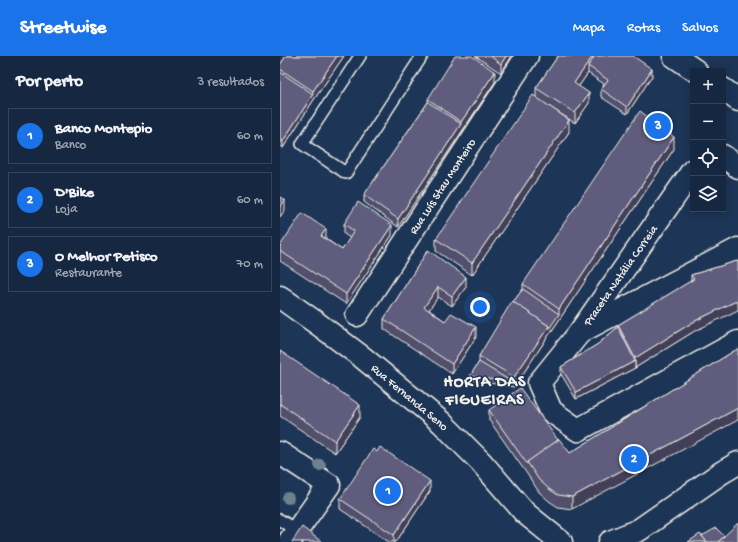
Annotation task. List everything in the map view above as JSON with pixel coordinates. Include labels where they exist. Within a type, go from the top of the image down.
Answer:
[{"type":"street","name":"Rua Luís Stau Monteiro","points":[[357,315],[527,56]]},
{"type":"street","points":[[674,56],[692,68]]},
{"type":"street","points":[[726,91],[738,100]]},
{"type":"street","points":[[726,158],[738,167]]},
{"type":"street","name":"Praceta Natália Correia","points":[[580,332],[690,174]]},
{"type":"street","name":"Praceta Natália Correia","points":[[580,332],[738,249]]},
{"type":"street","name":"Rua Fernanda Seno","points":[[280,298],[356,352],[441,422],[481,462],[524,513],[561,542]]},
{"type":"street","points":[[580,332],[539,383],[552,411],[578,430],[738,342]]},
{"type":"street","points":[[280,453],[329,485],[289,531]]},
{"type":"street","points":[[610,542],[635,536],[721,473],[738,463]]},
{"type":"street","name":"Rua Fernanda Seno","points":[[524,513],[534,542]]},
{"type":"lane","points":[[360,56],[302,144],[346,173],[422,56]]},
{"type":"building","points":[[286,56],[337,56],[313,91],[280,69],[280,65]]},
{"type":"building","points":[[455,56],[472,56],[495,72],[461,122],[428,99]]},
{"type":"building","points":[[490,56],[506,56],[501,64]]},
{"type":"building","points":[[558,56],[593,56],[574,83],[589,93],[575,113],[536,88]]},
{"type":"building","points":[[595,56],[633,56],[652,69],[627,107],[601,89],[608,80],[588,66]]},
{"type":"building","points":[[280,72],[313,94],[283,141],[280,139]]},
{"type":"building","points":[[533,95],[569,120],[472,263],[436,239]]},
{"type":"building","points":[[428,102],[461,124],[398,219],[364,195]]},
{"type":"building","points":[[640,111],[674,137],[559,309],[523,284]]},
{"type":"building","points":[[280,197],[285,200],[280,207]]},
{"type":"building","points":[[358,202],[392,225],[346,294],[280,251],[280,246],[302,213],[326,229],[321,236],[342,250],[354,231],[344,224]]},
{"type":"building","points":[[428,250],[466,277],[452,296],[438,287],[424,307],[445,321],[451,313],[476,327],[452,364],[384,319]]},
{"type":"building","points":[[737,261],[738,300],[693,322],[635,358],[618,325],[694,279],[691,275]]},
{"type":"building","points":[[523,289],[559,314],[549,329],[549,326],[513,302]]},
{"type":"building","points":[[512,301],[549,326],[514,377],[479,356]]},
{"type":"building","points":[[618,327],[635,361],[576,392],[561,367],[598,344]]},
{"type":"building","points":[[738,349],[738,408],[572,497],[558,495],[549,489],[539,480],[527,462],[559,439],[570,453]]},
{"type":"building","points":[[280,351],[360,405],[335,441],[280,404]]},
{"type":"building","points":[[479,362],[514,383],[470,376]]},
{"type":"building","points":[[520,388],[558,440],[527,462],[527,464],[489,410]]},
{"type":"building","points":[[380,447],[430,481],[394,535],[340,499],[373,449],[377,452]]},
{"type":"building","points":[[738,523],[738,542],[718,542]]},
{"type":"building","points":[[302,527],[322,542],[292,542]]},
{"type":"building","points":[[716,528],[724,536],[718,542],[707,542],[702,536]]},
{"type":"building","points":[[700,534],[707,542],[688,542]]},
{"type":"place","name":"O Melhor Petisco","points":[[658,126]]},
{"type":"place","name":"D'Bike","points":[[634,459]]},
{"type":"place","name":"Banco Montepio","points":[[388,491]]},
{"type":"district","name":"HORTA DAS FIGUEIRAS","points":[[485,389]]}]
